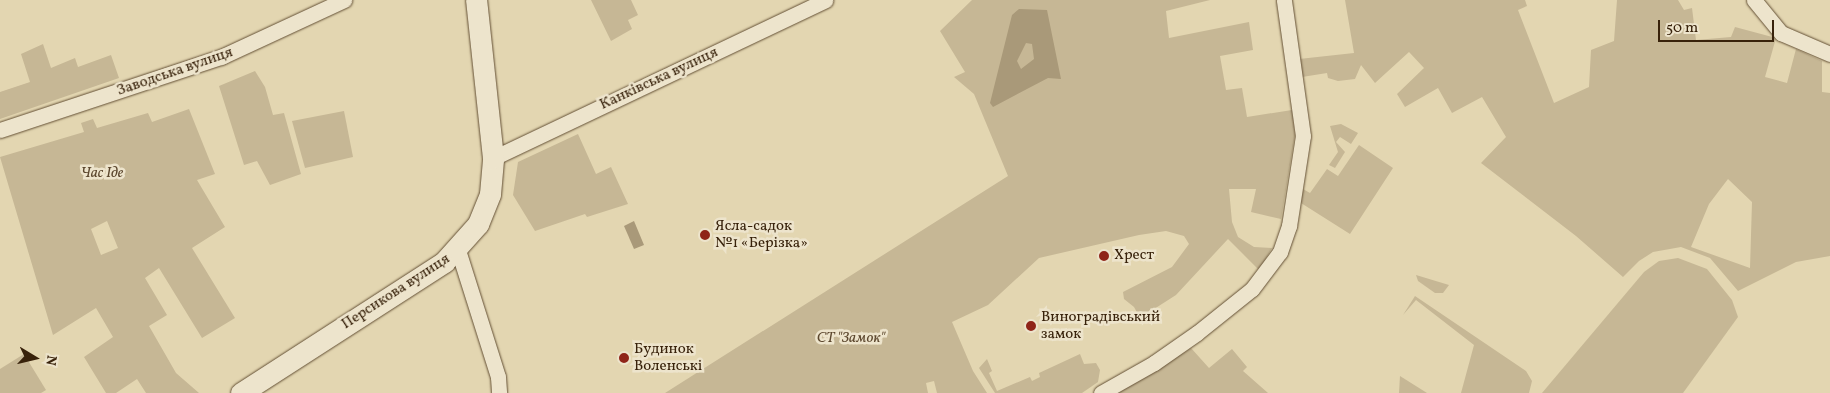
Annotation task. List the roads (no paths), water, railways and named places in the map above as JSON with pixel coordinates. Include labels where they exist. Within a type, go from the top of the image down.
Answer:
[{"type":"main road","name":"Персикова вулиця","points":[[241,393],[458,250],[485,210],[493,179],[493,158],[476,0]]},
{"type":"street","name":"Заводська вулиця","points":[[0,130],[221,57],[344,0]]},
{"type":"street","name":"Канківська вулиця","points":[[493,158],[825,0]]},
{"type":"street","points":[[1101,393],[1154,363],[1204,328],[1252,289],[1280,252],[1289,226],[1303,144],[1300,99],[1284,0]]},
{"type":"street","points":[[1754,0],[1781,33],[1830,54]]},
{"type":"street","points":[[458,250],[498,376],[499,393]]},
{"type":"place","name":"Ясла-садок №1 «Берізка»","points":[[705,235]]},
{"type":"place","name":"Хрест","points":[[1104,256]]},
{"type":"place","name":"Виноградівський замок","points":[[1031,326]]},
{"type":"place","name":"Будинок Воленські","points":[[624,358]]},
{"type":"park label","name":"Час Іде","points":[[102,174]]},
{"type":"park label","name":"СТ \"Замок\"","points":[[851,339]]}]
